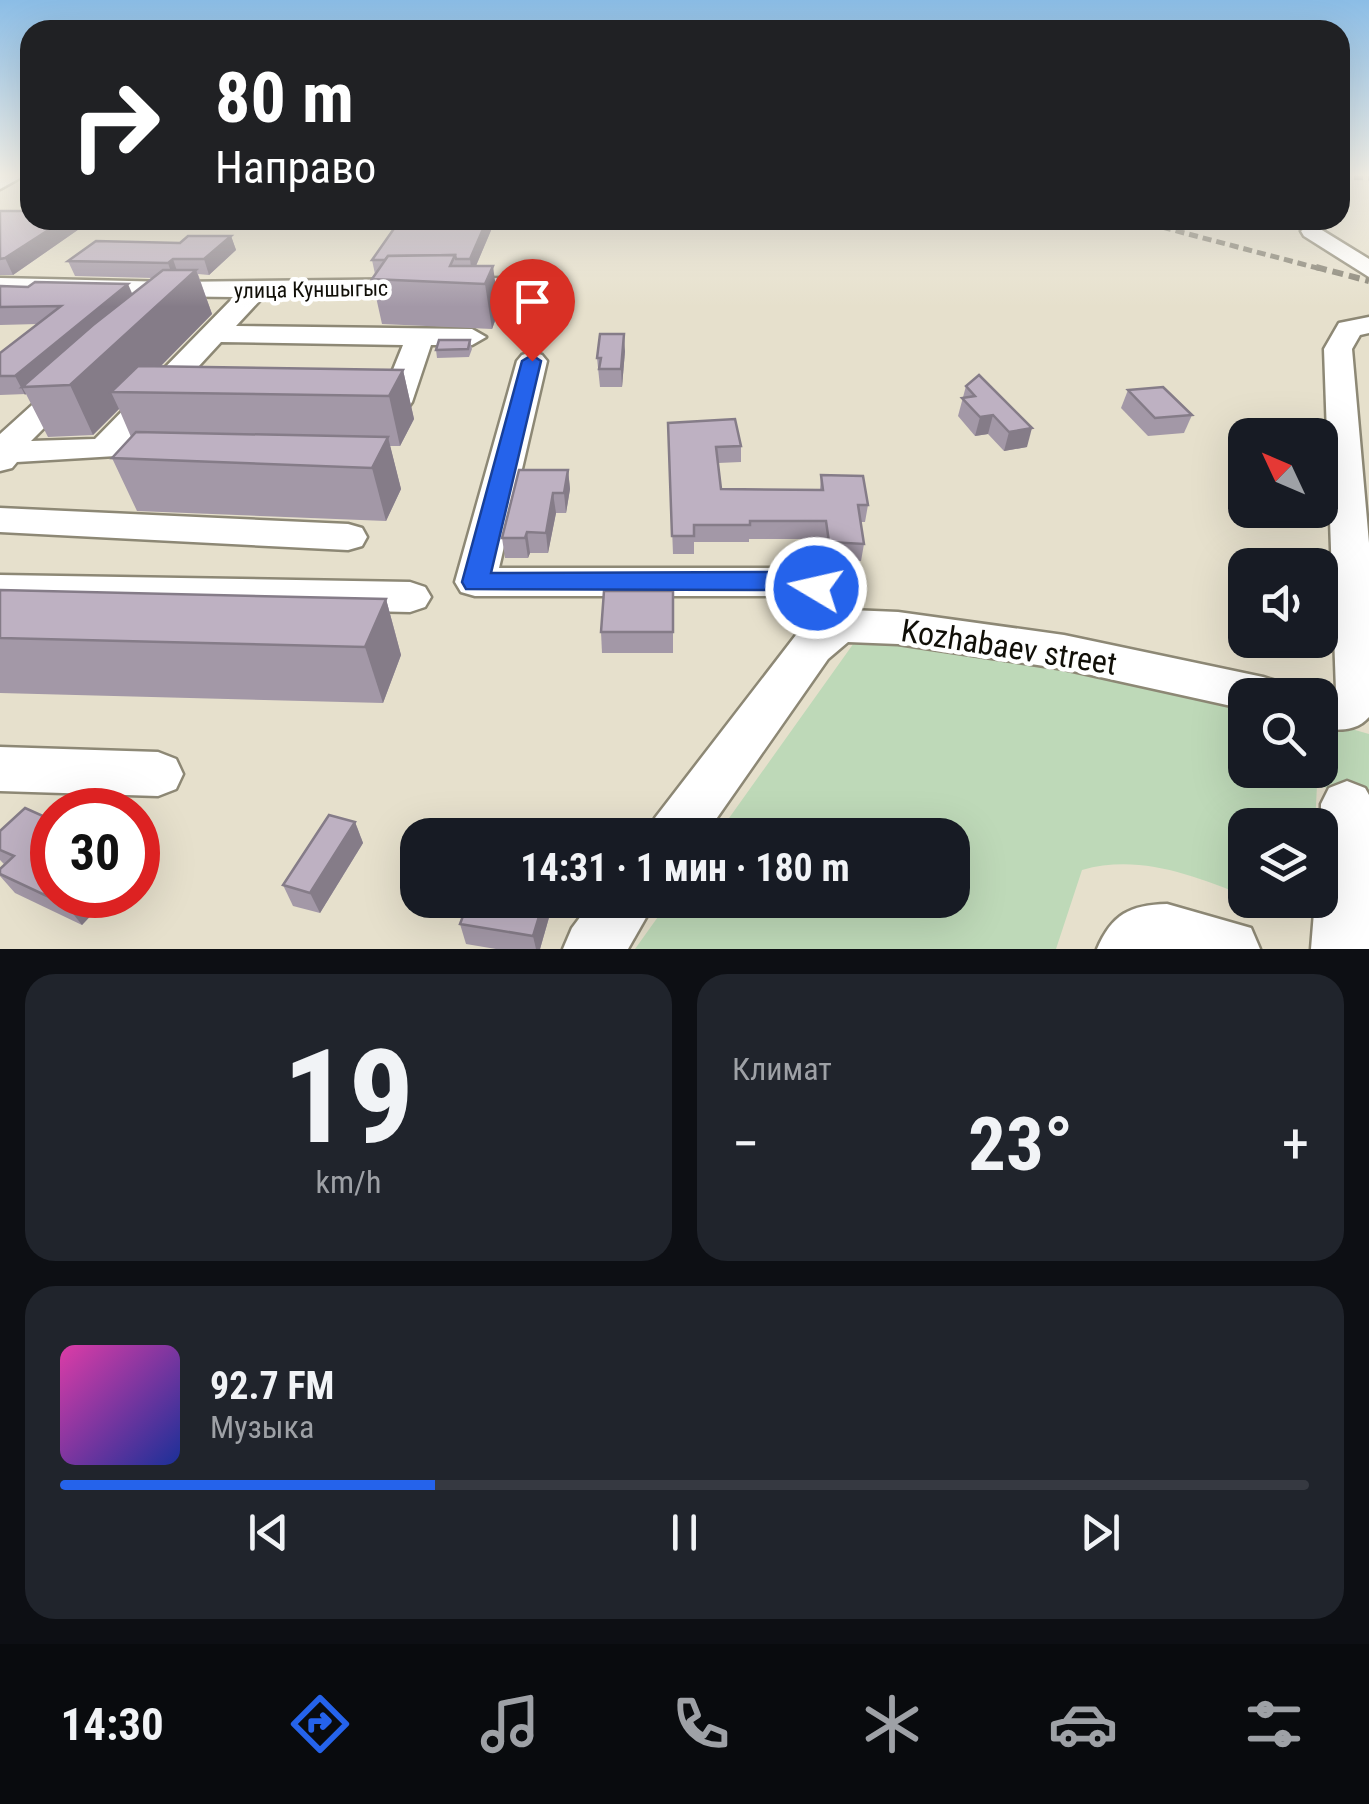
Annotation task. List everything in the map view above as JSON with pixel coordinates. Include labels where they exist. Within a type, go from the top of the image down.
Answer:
[{"type":"street","points":[[1312,231],[1369,270]]},
{"type":"street","name":"улица Куншыгыс","points":[[0,286],[255,290],[511,286]]},
{"type":"street","points":[[354,336],[386,288]]},
{"type":"street","points":[[143,317],[172,290]]},
{"type":"street","points":[[0,452],[104,450],[255,290]]},
{"type":"street","points":[[1338,711],[1346,711],[1360,696],[1338,349],[1349,329],[1369,325]]},
{"type":"street","points":[[217,334],[472,337]]},
{"type":"street","points":[[340,401],[396,402],[420,337]]},
{"type":"street","points":[[0,465],[0,452],[100,358]]},
{"type":"street","points":[[532,361],[475,582],[800,582],[816,588],[830,608],[835,629],[812,647],[686,818]]},
{"type":"street","points":[[152,398],[190,398]]},
{"type":"street","points":[[0,520],[348,537]]},
{"type":"street","points":[[0,589],[410,597]]},
{"type":"street","name":"Kozhabaev street","points":[[835,629],[884,628],[1007,642],[1228,686]]},
{"type":"street","points":[[0,768],[158,774]]},
{"type":"street","points":[[1340,949],[1348,804]]},
{"type":"street","points":[[592,949],[615,918]]},
{"type":"street","points":[[1126,949],[1140,934],[1230,949]]},
{"type":"green space","points":[[861,633],[1228,695],[1228,788],[1317,788],[1316,808],[1228,808],[1228,890],[1185,874],[1145,866],[1124,864],[1082,870],[1056,949],[635,949],[657,918],[970,918],[970,818],[729,818]]},
{"type":"green space","points":[[1338,725],[1369,734],[1369,801],[1327,788],[1338,788]]},
{"type":"building","points":[[0,218],[20,218],[20,230],[48,230],[5,258],[0,259]]},
{"type":"building","points":[[393,230],[483,230],[470,259],[456,259],[455,255],[388,256],[385,260],[372,260]]},
{"type":"building","points":[[188,236],[231,236],[204,259],[173,259],[168,263],[68,261],[96,241],[180,243]]},
{"type":"building","points":[[455,255],[450,266],[493,266],[485,284],[372,279],[388,256]]},
{"type":"building","points":[[163,270],[196,270],[70,385],[22,387],[93,325]]},
{"type":"building","points":[[35,282],[128,284],[15,376],[0,376],[0,353],[61,306],[0,307],[0,286],[28,287]]},
{"type":"building","points":[[600,334],[624,334],[621,369],[599,369]]},
{"type":"building","points":[[439,340],[470,340],[468,349],[436,350]]},
{"type":"building","points":[[138,366],[403,370],[389,396],[111,392]]},
{"type":"building","points":[[979,375],[1032,428],[1009,432],[993,415],[980,417],[962,398],[975,396],[966,386]]},
{"type":"building","points":[[1163,387],[1192,415],[1155,418],[1128,390]]},
{"type":"building","points":[[735,419],[741,446],[716,447],[721,489],[823,490],[821,475],[863,476],[868,505],[858,505],[864,544],[829,542],[826,521],[694,525],[694,536],[672,536],[668,423]]},
{"type":"building","points":[[136,432],[388,437],[372,468],[112,458]]},
{"type":"building","points":[[519,470],[568,470],[564,493],[553,493],[546,533],[527,532],[525,538],[502,538]]},
{"type":"building","points":[[0,590],[386,599],[365,647],[0,638]]},
{"type":"building","points":[[604,591],[673,591],[673,632],[601,632]]},
{"type":"building","points":[[25,808],[30,810],[30,888],[0,874],[0,869],[14,856],[0,850],[0,831]]},
{"type":"building","points":[[329,815],[355,822],[310,893],[283,885]]},
{"type":"building","points":[[462,918],[538,918],[533,936],[460,924]]},
{"type":"railway","points":[[1173,230],[1325,270]]},
{"type":"railway","points":[[1316,267],[1369,281]]},
{"type":"route","points":[[532,361],[475,582],[786,581],[816,588]]}]
